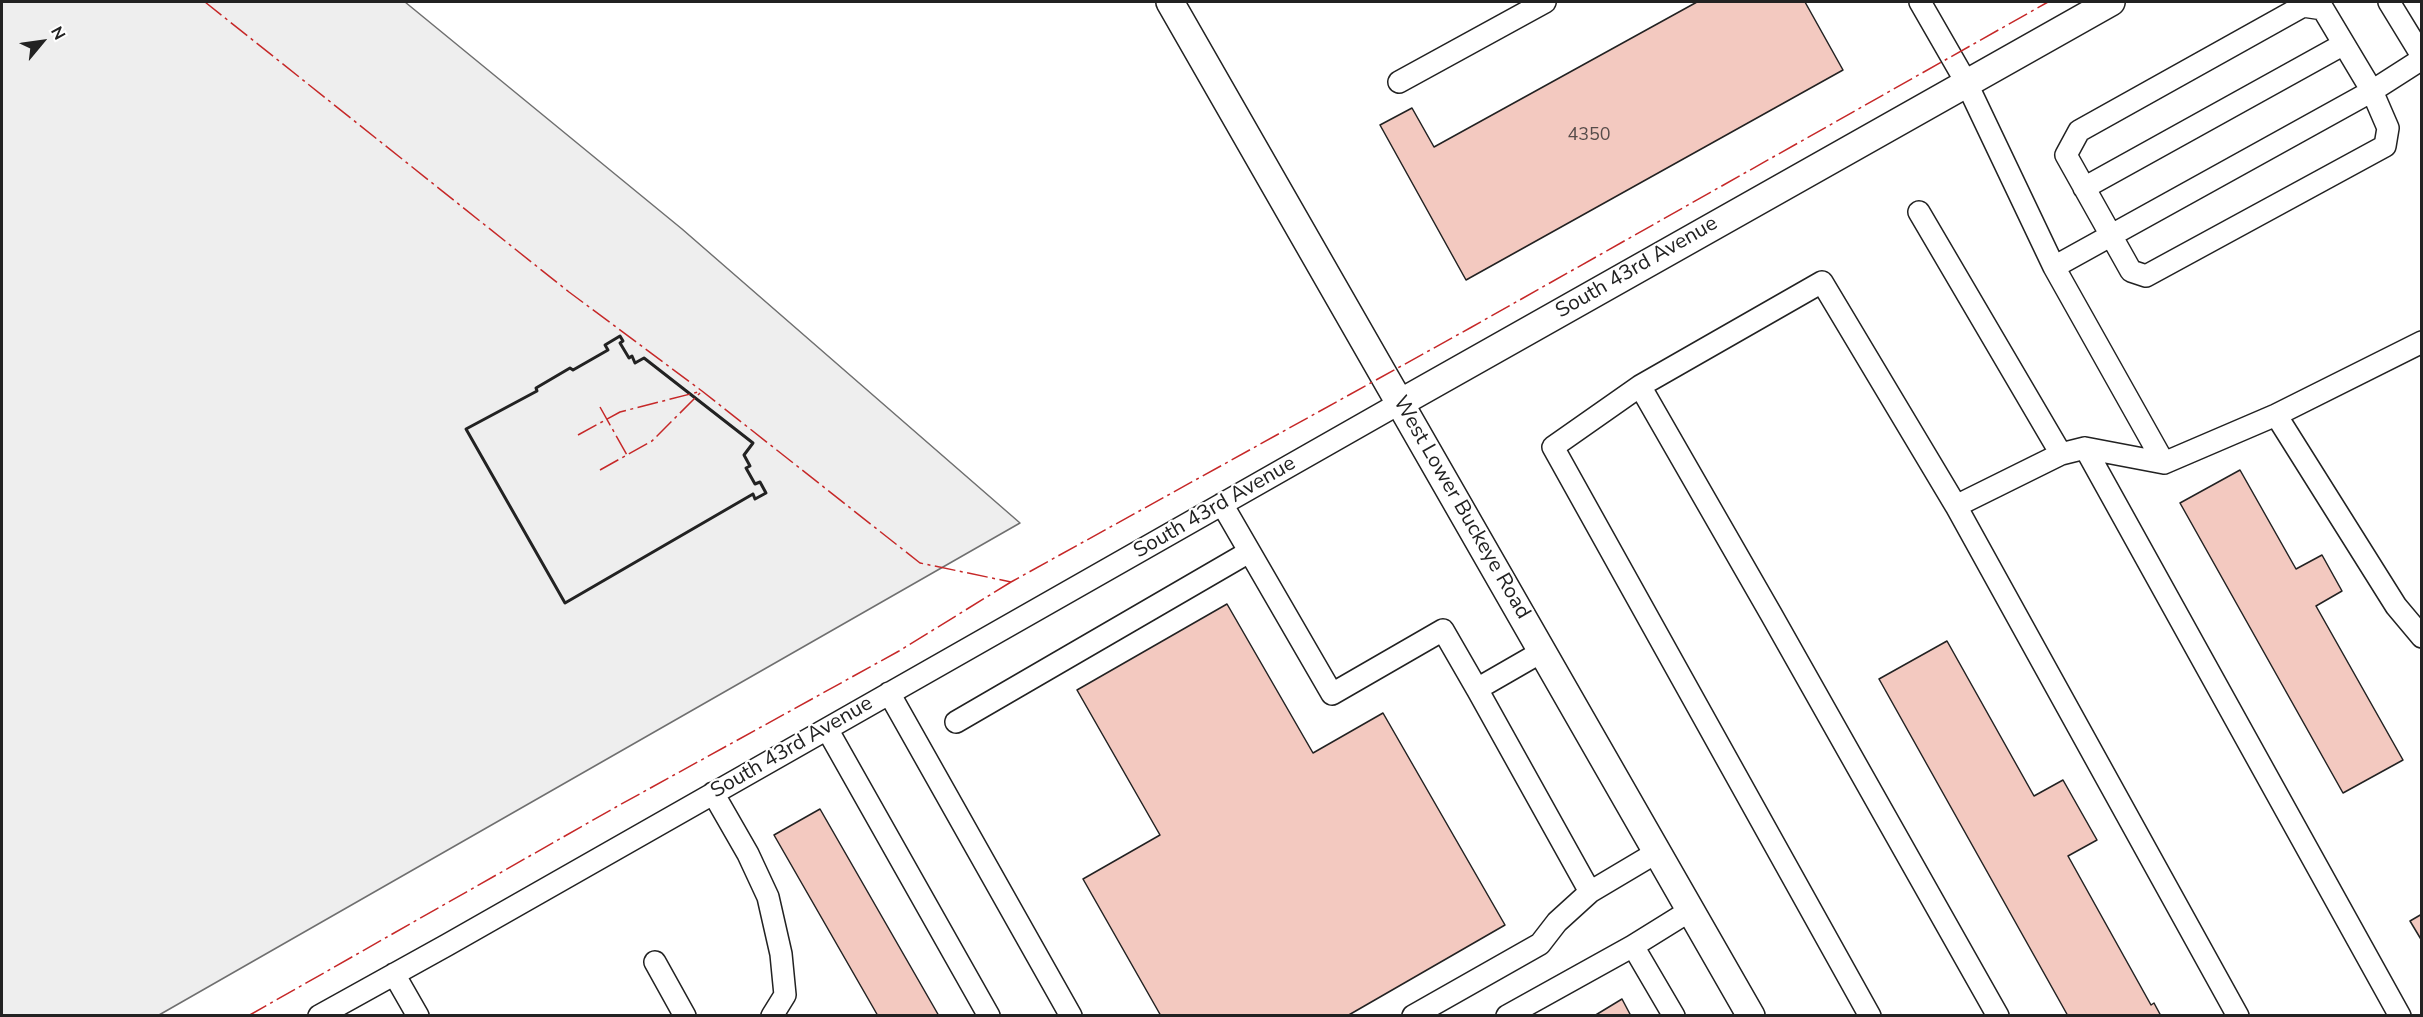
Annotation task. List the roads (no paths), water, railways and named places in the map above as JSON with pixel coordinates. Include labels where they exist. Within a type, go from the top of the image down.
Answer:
[{"type":"main road","name":"West Lower Buckeye Road","points":[[1170,2],[1659,851],[1751,1016]]},
{"type":"main road","name":"South 43rd Avenue","points":[[1400,403],[2111,2]]},
{"type":"street","points":[[1399,82],[1545,2]]},
{"type":"street","points":[[1920,2],[1966,82],[2054,267],[2164,463]]},
{"type":"street","points":[[2054,267],[2372,91],[2421,58],[2389,2]]},
{"type":"street","points":[[2303,6],[2323,9],[2372,91],[2388,128],[2385,146],[2146,276],[2131,271],[2066,155],[2079,131],[2303,6]]},
{"type":"street","points":[[2084,188],[2344,44]]},
{"type":"street","points":[[1919,212],[2061,454]]},
{"type":"street","points":[[1870,1016],[1553,447],[1640,386],[1821,282],[1956,506],[2238,1016]]},
{"type":"street","points":[[1956,506],[2061,454],[2085,448],[2164,463],[2276,415],[2421,342]]},
{"type":"street","points":[[1640,386],[1998,1016]]},
{"type":"street","name":"South 43rd Avenue","points":[[319,1016],[1400,403]]},
{"type":"street","points":[[2276,415],[2396,606],[2421,637]]},
{"type":"street","points":[[2085,448],[2400,1016]]},
{"type":"street","points":[[1222,504],[1332,694],[1443,630],[1590,892]]},
{"type":"street","points":[[956,722],[1249,552]]},
{"type":"street","points":[[1477,689],[1544,651]]},
{"type":"street","points":[[889,693],[1071,1016]]},
{"type":"street","points":[[827,729],[989,1016]]},
{"type":"street","points":[[713,794],[748,854],[768,897],[781,954],[785,995],[778,1012]]},
{"type":"street","points":[[1413,1016],[1540,944],[1557,922],[1590,892],[1659,851]]},
{"type":"street","points":[[1507,1016],[1633,946],[1691,910]]},
{"type":"street","points":[[1633,946],[1674,1016]]},
{"type":"street","points":[[655,962],[685,1016]]},
{"type":"street","points":[[394,974],[418,1016]]}]
